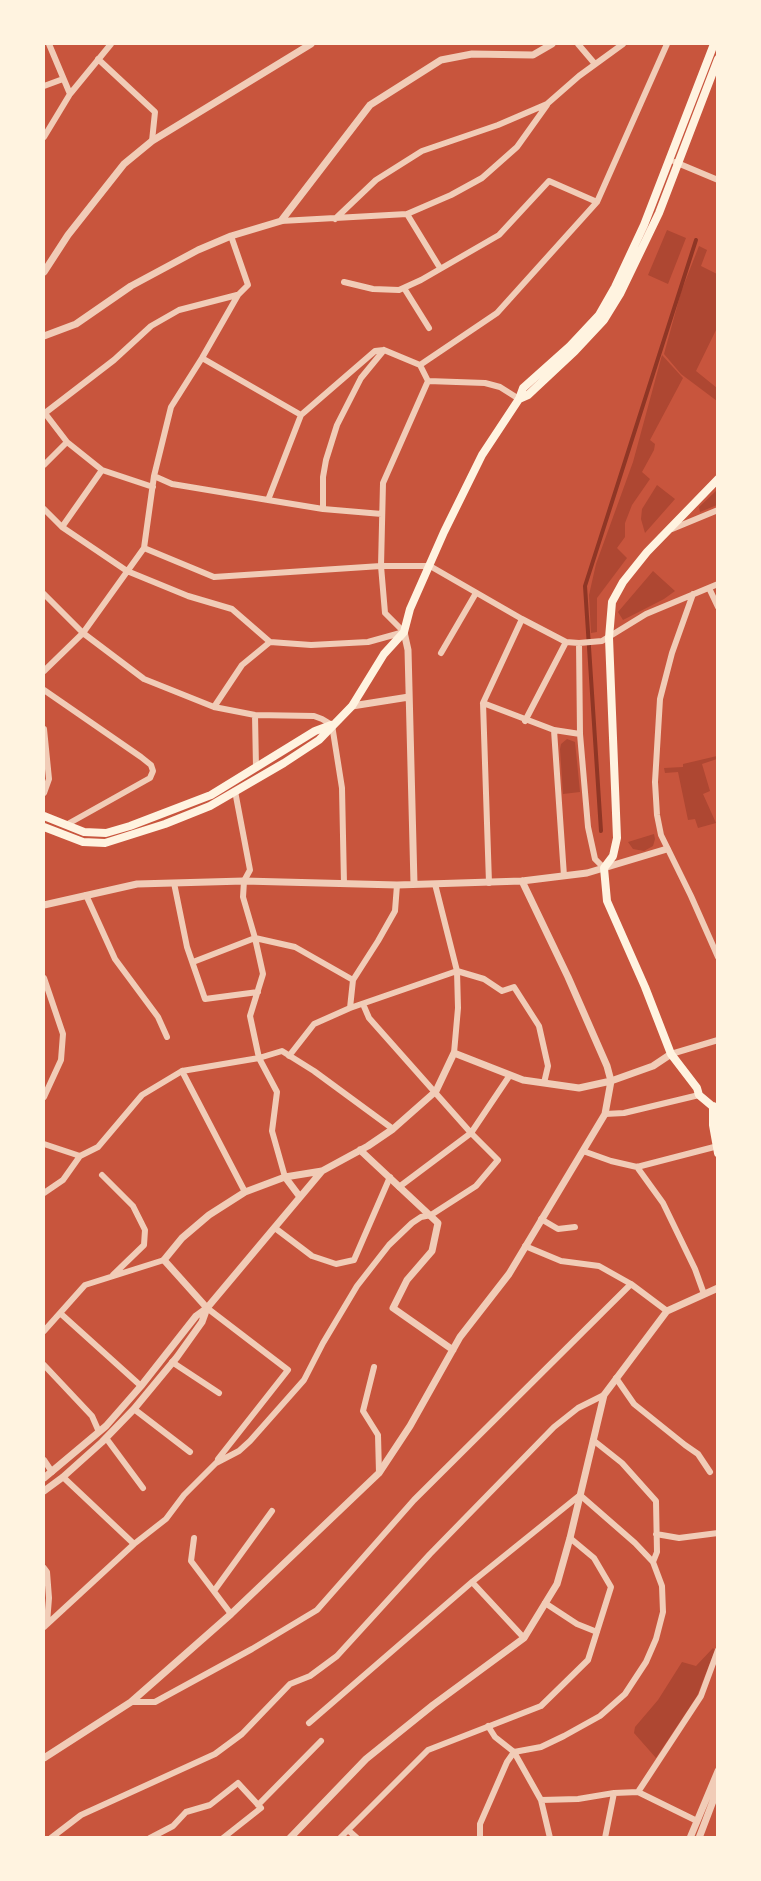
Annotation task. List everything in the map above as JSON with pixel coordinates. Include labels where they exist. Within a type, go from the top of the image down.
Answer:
[{"type":"main road","points":[[44,827],[83,842],[105,843],[129,837],[210,806],[319,740],[352,706],[384,654],[404,632],[410,609],[444,531],[482,455],[519,399],[523,388],[570,346],[599,315],[625,267],[714,44]]},
{"type":"main road","points":[[519,399],[528,395],[604,320],[632,271],[679,164],[717,59]]},
{"type":"main road","points":[[717,479],[631,571],[616,592],[612,602],[609,638],[617,838],[613,856],[604,868],[608,901],[671,1054],[699,1095],[716,1107],[713,1125],[717,1148]]},
{"type":"main road","points":[[44,816],[84,831],[106,833],[130,826],[211,795],[315,731],[332,725]]},
{"type":"street","points":[[49,44],[70,94]]},
{"type":"street","points":[[44,137],[70,94],[111,44]]},
{"type":"street","points":[[44,272],[68,235],[124,164],[152,141],[311,44]]},
{"type":"street","points":[[281,221],[370,105],[441,60],[472,54],[533,55],[552,44]]},
{"type":"street","points":[[578,44],[595,64]]},
{"type":"street","points":[[44,336],[76,324],[131,286],[198,250],[231,236],[281,221],[407,214],[451,195],[482,178],[517,147],[547,104],[623,44]]},
{"type":"street","points":[[420,365],[497,313],[597,202],[667,44]]},
{"type":"street","points":[[98,59],[155,112],[152,141]]},
{"type":"street","points":[[44,86],[63,79]]},
{"type":"street","points":[[335,219],[376,180],[422,152],[498,125],[547,104]]},
{"type":"street","points":[[669,159],[717,180]]},
{"type":"street","points":[[344,282],[374,289],[399,290],[422,280],[499,235],[549,181],[597,202]]},
{"type":"street","points":[[407,214],[440,268]]},
{"type":"street","points":[[44,671],[83,633],[144,548],[154,476],[171,406],[202,358],[237,295],[248,285],[231,236]]},
{"type":"street","points":[[404,288],[429,328]]},
{"type":"street","points":[[153,488],[102,470],[67,442],[44,412],[114,360],[151,326],[179,310],[237,295]]},
{"type":"street","points":[[268,500],[301,415],[375,351],[384,350],[420,365],[428,381]]},
{"type":"street","points":[[323,509],[323,477],[337,425],[361,378],[384,350]]},
{"type":"street","points":[[202,358],[301,415]]},
{"type":"street","points":[[428,381],[485,383],[500,387],[519,399]]},
{"type":"street","points":[[414,884],[408,650],[404,632],[385,613],[381,566],[382,514],[383,483],[428,381]]},
{"type":"street","points":[[44,465],[67,442]]},
{"type":"street","points":[[62,527],[102,470]]},
{"type":"street","points":[[154,476],[172,484],[323,509],[382,514]]},
{"type":"street","points":[[44,509],[62,527],[127,571],[188,596],[232,609],[270,642],[311,645],[368,642],[404,632]]},
{"type":"street","points":[[666,531],[717,510]]},
{"type":"street","points":[[144,548],[214,577],[381,566],[430,566],[566,642],[579,643],[609,638],[646,614],[717,584]]},
{"type":"street","points":[[709,588],[717,607]]},
{"type":"street","points":[[441,653],[476,593]]},
{"type":"street","points":[[44,594],[83,633],[144,679],[214,706],[255,714],[314,716],[332,725],[342,788],[344,884]]},
{"type":"street","points":[[693,594],[667,672],[657,716],[655,782],[657,815],[661,835],[691,896],[717,957]]},
{"type":"street","points":[[489,883],[483,703],[522,619]]},
{"type":"street","points":[[214,706],[242,665],[270,642]]},
{"type":"street","points":[[525,721],[566,642]]},
{"type":"street","points":[[579,643],[580,734],[588,827],[595,859],[604,868]]},
{"type":"street","points":[[44,690],[151,765],[153,771],[150,778],[66,825]]},
{"type":"street","points":[[352,706],[409,697]]},
{"type":"street","points":[[483,703],[525,721],[554,730],[580,734]]},
{"type":"street","points":[[255,714],[256,768]]},
{"type":"street","points":[[44,729],[46,769],[49,779],[44,793]]},
{"type":"street","points":[[554,730],[564,876]]},
{"type":"street","points":[[235,791],[250,870],[244,881],[243,897],[263,974],[250,1016],[259,1058],[277,1092],[272,1131],[285,1177],[300,1197]]},
{"type":"street","points":[[44,905],[137,884],[244,881],[397,885],[522,881],[604,868],[667,849]]},
{"type":"street","points":[[44,1758],[131,1702],[231,1614],[379,1473],[410,1426],[460,1337],[509,1274],[605,1114],[611,1081],[607,1066],[522,881]]},
{"type":"street","points":[[174,883],[187,947],[205,999],[258,992]]},
{"type":"street","points":[[44,1331],[85,1285],[164,1260],[182,1238],[209,1215],[245,1192],[285,1177],[322,1171],[393,1129],[436,1091],[453,1053],[458,1008],[457,971],[435,884]]},
{"type":"street","points":[[351,1008],[353,980],[394,911],[397,885]]},
{"type":"street","points":[[86,895],[115,959],[158,1017],[167,1037]]},
{"type":"street","points":[[193,962],[255,938],[295,947],[353,980]]},
{"type":"street","points":[[288,1056],[314,1024],[351,1008],[457,971],[484,979],[502,991],[514,987],[539,1026],[548,1066],[544,1083]]},
{"type":"street","points":[[44,978],[63,1034],[61,1060],[44,1097]]},
{"type":"street","points":[[216,1462],[239,1451],[250,1441],[304,1380],[323,1342],[357,1286],[382,1253],[412,1223],[431,1215],[476,1186],[498,1160],[471,1133],[369,1018],[363,1004]]},
{"type":"street","points":[[453,1053],[523,1080],[579,1088],[611,1081],[652,1066],[671,1054],[717,1040]]},
{"type":"street","points":[[44,1193],[63,1180],[80,1156],[98,1147],[142,1095],[182,1071],[259,1058],[282,1051],[314,1071],[393,1129]]},
{"type":"street","points":[[182,1071],[245,1192]]},
{"type":"street","points":[[399,1186],[471,1133],[510,1075]]},
{"type":"street","points":[[605,1114],[624,1113],[699,1095]]},
{"type":"street","points":[[44,1144],[80,1156]]},
{"type":"street","points":[[583,1150],[611,1161],[637,1167],[717,1148]]},
{"type":"street","points":[[360,1150],[438,1223],[432,1251],[407,1280],[393,1308],[453,1350]]},
{"type":"street","points":[[637,1167],[663,1203],[695,1269],[704,1294]]},
{"type":"street","points":[[44,1478],[99,1432],[141,1386],[196,1316],[207,1308],[322,1171]]},
{"type":"street","points":[[102,1175],[134,1206],[145,1230],[144,1245],[113,1275]]},
{"type":"street","points":[[275,1228],[312,1257],[336,1264],[354,1260],[390,1177]]},
{"type":"street","points":[[542,1219],[558,1229],[575,1227]]},
{"type":"street","points":[[525,1246],[561,1261],[599,1266],[631,1284],[667,1311]]},
{"type":"street","points":[[45,1625],[134,1544],[166,1519],[184,1495],[216,1462],[288,1370],[207,1308],[164,1260]]},
{"type":"street","points":[[131,1702],[155,1702],[252,1649],[317,1610],[414,1500],[631,1284]]},
{"type":"street","points":[[290,1838],[366,1759],[433,1705],[524,1638],[557,1584],[604,1395],[667,1311],[717,1288]]},
{"type":"street","points":[[44,1491],[106,1438],[134,1409],[202,1322],[207,1308]]},
{"type":"street","points":[[60,1313],[141,1386]]},
{"type":"street","points":[[172,1362],[219,1393]]},
{"type":"street","points":[[44,1365],[92,1416],[99,1432],[143,1488]]},
{"type":"street","points":[[374,1367],[363,1411],[378,1435],[379,1473]]},
{"type":"street","points":[[616,1378],[634,1404],[698,1454],[710,1472]]},
{"type":"street","points":[[51,1838],[81,1815],[215,1754],[242,1734],[290,1684],[310,1676],[337,1656],[430,1554],[554,1427],[578,1408],[604,1395]]},
{"type":"street","points":[[134,1409],[190,1452]]},
{"type":"street","points":[[593,1440],[622,1463],[656,1501],[657,1552],[653,1562]]},
{"type":"street","points":[[44,1460],[52,1472]]},
{"type":"street","points":[[63,1477],[134,1544]]},
{"type":"street","points":[[480,1838],[480,1824],[507,1762],[514,1752],[541,1747],[600,1716],[625,1694],[646,1662],[656,1639],[663,1612],[662,1586],[653,1562],[635,1543],[580,1495]]},
{"type":"street","points":[[309,1723],[472,1582],[580,1495]]},
{"type":"street","points":[[214,1591],[272,1511]]},
{"type":"street","points":[[656,1534],[679,1538],[717,1533]]},
{"type":"street","points":[[194,1538],[191,1561],[231,1614]]},
{"type":"street","points":[[340,1838],[428,1750],[541,1706],[588,1660],[611,1587],[594,1558],[570,1538]]},
{"type":"street","points":[[44,1568],[47,1572],[45,1625]]},
{"type":"street","points":[[472,1582],[524,1638]]},
{"type":"street","points":[[545,1603],[577,1624],[597,1632]]},
{"type":"street","points":[[638,1792],[700,1696],[717,1650]]},
{"type":"street","points":[[488,1726],[495,1737],[514,1752],[541,1800],[550,1838]]},
{"type":"street","points":[[223,1838],[259,1806],[321,1741]]},
{"type":"street","points":[[699,1838],[716,1784],[717,1772]]},
{"type":"street","points":[[150,1838],[173,1826],[186,1812],[210,1805],[238,1783],[259,1806]]},
{"type":"street","points":[[690,1838],[716,1784]]},
{"type":"street","points":[[541,1800],[578,1799],[638,1792],[697,1821]]},
{"type":"street","points":[[604,1838],[614,1793]]},
{"type":"street","points":[[348,1830],[357,1838]]},
{"type":"shaded area","points":[[667,230],[686,238],[668,284],[648,275]]},
{"type":"shaded area","points":[[699,246],[707,250],[701,266],[717,274],[718,326],[696,371],[717,388],[717,401],[681,374],[664,354],[681,292]]},
{"type":"shaded area","points":[[662,355],[683,378],[650,440],[655,444],[654,450],[642,472],[650,479],[632,505],[625,523],[625,537],[617,548],[627,558],[597,598],[597,632],[591,633],[589,595],[596,564],[633,462]]},
{"type":"shaded area","points":[[657,485],[675,499],[645,533],[641,519],[642,509]]},
{"type":"shaded area","points":[[717,490],[717,505],[700,512],[699,507]]},
{"type":"shaded area","points":[[653,571],[675,591],[623,620],[618,612]]},
{"type":"shaded area","points":[[567,739],[575,742],[580,792],[563,794],[560,749],[561,744]]},
{"type":"shaded area","points":[[717,756],[717,759],[702,764],[710,791],[703,794],[716,823],[698,828],[695,819],[688,820],[678,772],[665,773],[664,768],[683,767],[683,764]]},
{"type":"shaded area","points":[[654,834],[653,846],[644,851],[633,849],[628,842]]},
{"type":"shaded area","points":[[713,1648],[715,1650],[697,1696],[656,1758],[634,1733],[635,1727],[658,1700],[682,1662],[696,1666]]},
{"type":"waterway","points":[[601,831],[585,586],[696,240]]}]
